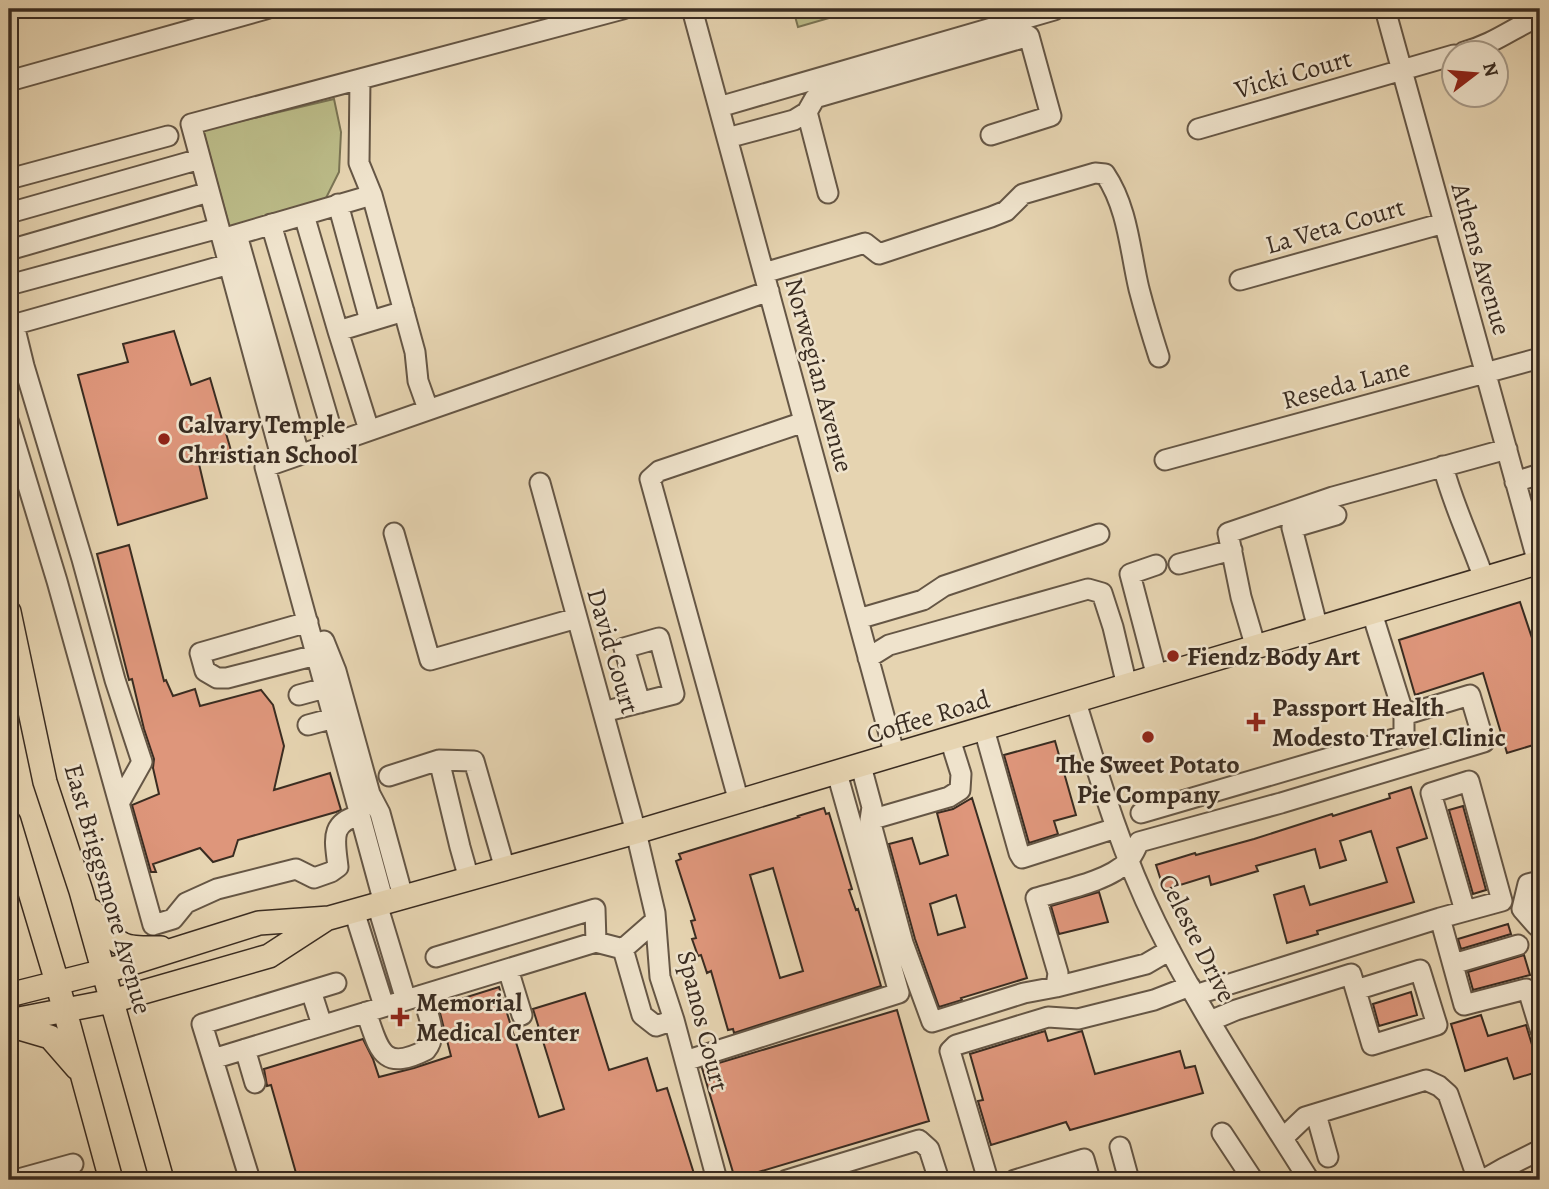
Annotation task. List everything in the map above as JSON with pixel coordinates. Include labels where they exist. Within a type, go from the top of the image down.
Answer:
[{"type":"main road","name":"Coffee Road","points":[[9,995],[104,970],[259,923],[329,918],[505,869],[895,756],[1539,563]]},
{"type":"main road","name":"East Briggsmore Avenue","points":[[9,612],[45,782],[81,891],[162,1180]]},
{"type":"main road","points":[[9,822],[57,982],[111,1180]]},
{"type":"main road","points":[[81,891],[99,925],[122,944],[147,948],[181,947]]},
{"type":"main road","name":"Coffee Road","points":[[9,1023],[112,1001],[269,956],[329,918]]},
{"type":"main road","points":[[9,1023],[50,1037],[81,1073]]},
{"type":"street","points":[[9,81],[201,18],[266,9]]},
{"type":"street","points":[[290,457],[226,234],[209,192],[191,124],[624,9]]},
{"type":"street","name":"Norwegian Avenue","points":[[692,9],[895,756]]},
{"type":"street","name":"Athens Avenue","points":[[1385,9],[1539,563]]},
{"type":"street","points":[[719,107],[1054,10]]},
{"type":"street","points":[[1501,38],[1540,16]]},
{"type":"street","points":[[727,138],[794,120],[807,112],[815,98],[1029,36],[1051,116],[991,135]]},
{"type":"street","name":"Vicki Court","points":[[1198,129],[1440,59]]},
{"type":"street","points":[[360,79],[359,163],[372,195],[415,352],[418,381],[428,409]]},
{"type":"street","points":[[807,112],[828,193]]},
{"type":"street","points":[[9,179],[168,136]]},
{"type":"street","points":[[9,213],[200,159]]},
{"type":"street","points":[[354,911],[375,1009],[378,1045],[390,1058],[401,1059],[426,1050],[432,1039],[431,1028],[414,997],[388,901],[360,815],[265,467],[428,409],[865,243],[879,254],[1006,211],[1023,194],[1095,173],[1105,174],[1115,189],[1139,290],[1159,357]]},
{"type":"street","points":[[9,250],[209,192]]},
{"type":"street","points":[[9,285],[271,225],[372,195]]},
{"type":"street","points":[[338,204],[370,321]]},
{"type":"street","points":[[304,215],[369,430]]},
{"type":"street","name":"La Veta Court","points":[[1240,280],[1444,223]]},
{"type":"street","points":[[271,225],[335,442]]},
{"type":"street","points":[[226,234],[229,264],[290,457]]},
{"type":"street","points":[[119,803],[142,761],[115,680],[11,326],[229,264]]},
{"type":"street","points":[[338,331],[404,311]]},
{"type":"street","name":"Reseda Lane","points":[[1166,460],[1540,358]]},
{"type":"street","points":[[739,802],[650,479],[659,471],[804,422]]},
{"type":"street","points":[[9,423],[153,925],[173,919],[186,903],[217,889],[296,869],[314,878],[331,872],[338,867],[336,838],[339,826],[346,819],[360,815]]},
{"type":"street","points":[[1256,648],[1241,597],[1228,533],[1333,497],[1507,449]]},
{"type":"street","points":[[1443,466],[1450,493],[1472,544],[1483,579]]},
{"type":"street","points":[[1515,482],[1540,474]]},
{"type":"street","name":"David Court","points":[[540,483],[636,832]]},
{"type":"street","points":[[37,515],[70,521]]},
{"type":"street","points":[[1318,629],[1292,528],[1336,515]]},
{"type":"street","points":[[394,533],[430,660],[577,618]]},
{"type":"street","points":[[858,619],[923,600],[944,586],[1099,534]]},
{"type":"street","points":[[1179,564],[1232,550]]},
{"type":"street","points":[[1156,565],[1130,574],[1157,677]]},
{"type":"street","points":[[868,658],[889,645],[1088,589],[1102,593],[1127,686]]},
{"type":"street","points":[[1141,813],[1404,736],[1404,715],[1372,613]]},
{"type":"street","points":[[307,622],[200,653],[205,671],[217,678],[227,678],[315,649],[324,640],[336,671],[370,794],[380,813],[388,901]]},
{"type":"street","points":[[87,688],[115,680]]},
{"type":"street","points":[[299,695],[326,688]]},
{"type":"street","points":[[1056,987],[1058,973],[1037,898],[1111,873],[1129,861],[1139,842],[1484,742],[1470,695],[1404,715]]},
{"type":"street","name":"Celeste Drive","points":[[1076,702],[1116,828],[1155,921],[1192,991],[1308,1180]]},
{"type":"street","points":[[603,712],[640,703]]},
{"type":"street","points":[[308,725],[334,718]]},
{"type":"street","points":[[984,729],[1022,858],[1116,828]]},
{"type":"street","points":[[870,820],[949,797],[960,790],[961,774],[950,739]]},
{"type":"street","points":[[439,761],[469,879]]},
{"type":"street","points":[[389,776],[439,761],[474,761],[505,869]]},
{"type":"street","points":[[861,766],[872,807],[870,820],[903,943],[932,1022],[1024,993],[1146,964],[1170,950]]},
{"type":"street","points":[[685,1061],[899,993],[837,773]]},
{"type":"street","points":[[988,1180],[950,1051],[956,1045],[1048,1017],[1079,1019],[1192,991],[1502,901],[1469,781],[1431,793],[1465,911]]},
{"type":"street","name":"Spanos Court","points":[[636,832],[656,913],[660,977],[717,1180]]},
{"type":"street","points":[[1540,881],[1528,884],[1522,909],[1540,928]]},
{"type":"street","points":[[436,957],[595,909],[596,942]]},
{"type":"street","points":[[1440,918],[1464,1005],[1526,989],[1540,1029]]},
{"type":"street","points":[[623,949],[655,922]]},
{"type":"street","points":[[213,1059],[596,942],[623,949]]},
{"type":"street","points":[[1453,964],[1518,945]]},
{"type":"street","points":[[623,949],[642,1015],[656,1026],[674,1020]]},
{"type":"street","points":[[508,969],[522,1014]]},
{"type":"street","points":[[1210,1021],[1236,1010],[1351,974],[1372,1045],[1437,1025],[1420,970],[1356,990]]},
{"type":"street","points":[[250,1180],[202,1024],[336,983]]},
{"type":"street","points":[[311,991],[322,1026]]},
{"type":"street","points":[[244,1049],[255,1083]]},
{"type":"street","points":[[1283,1138],[1305,1117],[1426,1080],[1448,1094],[1480,1180],[1540,1150]]},
{"type":"street","points":[[1316,1114],[1328,1157]]},
{"type":"street","points":[[1222,1133],[1247,1179]]},
{"type":"street","points":[[787,1180],[919,1140],[929,1149],[939,1180]]},
{"type":"street","points":[[1120,1147],[1129,1180]]},
{"type":"street","points":[[1015,1180],[1084,1159],[1090,1180]]},
{"type":"street","points":[[15,1180],[73,1164]]},
{"type":"green space","points":[[793,9],[860,9],[798,27]]},
{"type":"green space","points":[[334,99],[341,132],[339,172],[324,202],[230,229],[203,130]]},
{"type":"building","points":[[174,331],[191,385],[210,378],[232,454],[199,464],[207,498],[118,525],[78,375],[128,362],[123,344]]},
{"type":"building","points":[[129,545],[164,681],[166,680],[173,696],[195,689],[200,706],[261,690],[273,705],[284,746],[274,790],[330,773],[341,810],[238,840],[233,856],[213,862],[200,848],[153,864],[156,872],[151,872],[132,805],[159,794],[153,768],[154,759],[132,679],[129,680],[97,554]]},
{"type":"building","points":[[1520,602],[1540,662],[1534,666],[1540,686],[1540,743],[1507,753],[1483,673],[1415,695],[1399,640]]},
{"type":"building","points":[[1055,741],[1076,815],[1054,821],[1058,834],[1029,843],[1004,755]]},
{"type":"building","points":[[1411,787],[1427,838],[1397,848],[1414,902],[1317,931],[1318,934],[1287,943],[1274,895],[1304,886],[1310,905],[1387,882],[1371,831],[1340,841],[1346,860],[1320,868],[1315,849],[1256,866],[1258,871],[1211,885],[1209,876],[1164,890],[1156,865],[1254,839],[1332,814],[1333,816],[1390,798],[1389,794]]},
{"type":"building","points":[[972,798],[1027,978],[939,1007],[915,939],[889,844],[912,838],[920,864],[948,855],[937,813],[953,809]],"holes":[[[956,895],[965,927],[938,935],[930,904]]]},
{"type":"building","points":[[1463,806],[1486,890],[1473,894],[1449,810]]},
{"type":"building","points":[[824,808],[826,814],[829,813],[852,889],[849,890],[856,910],[858,909],[881,986],[734,1033],[733,1029],[728,1030],[711,971],[707,973],[692,939],[696,938],[691,921],[695,920],[676,861],[681,859],[679,854]],"holes":[[[773,868],[803,971],[780,978],[750,875]]]},
{"type":"building","points":[[1099,892],[1108,922],[1059,934],[1051,906]]},
{"type":"building","points":[[1508,924],[1511,934],[1461,949],[1458,939]]},
{"type":"building","points":[[1524,955],[1530,975],[1473,990],[1468,972]]},
{"type":"building","points":[[499,987],[539,1117],[564,1109],[533,1009],[585,993],[609,1070],[647,1058],[657,1091],[667,1088],[696,1180],[302,1180],[299,1172],[296,1173],[271,1085],[267,1086],[264,1069],[363,1039],[379,1077],[451,1056],[438,1005]]},
{"type":"building","points":[[1411,992],[1417,1015],[1379,1026],[1373,1004]]},
{"type":"building","points":[[897,1010],[929,1121],[735,1179],[702,1068]]},
{"type":"building","points":[[1481,1015],[1488,1036],[1526,1025],[1540,1071],[1514,1079],[1507,1058],[1465,1071],[1451,1024]]},
{"type":"building","points":[[1045,1031],[1048,1041],[1082,1031],[1095,1074],[1180,1051],[1185,1068],[1195,1066],[1203,1093],[1070,1130],[1066,1122],[991,1145],[978,1101],[983,1100],[970,1054]]},
{"type":"place","name":"Calvary Temple Christian School","points":[[164,439]]},
{"type":"place","name":"Fiendz Body Art","points":[[1173,656]]},
{"type":"place","name":"Passport Health Modesto Travel Clinic","points":[[1256,722]]},
{"type":"place","name":"The Sweet Potato Pie Company","points":[[1148,737]]},
{"type":"place","name":"Memorial Medical Center","points":[[400,1017]]}]
